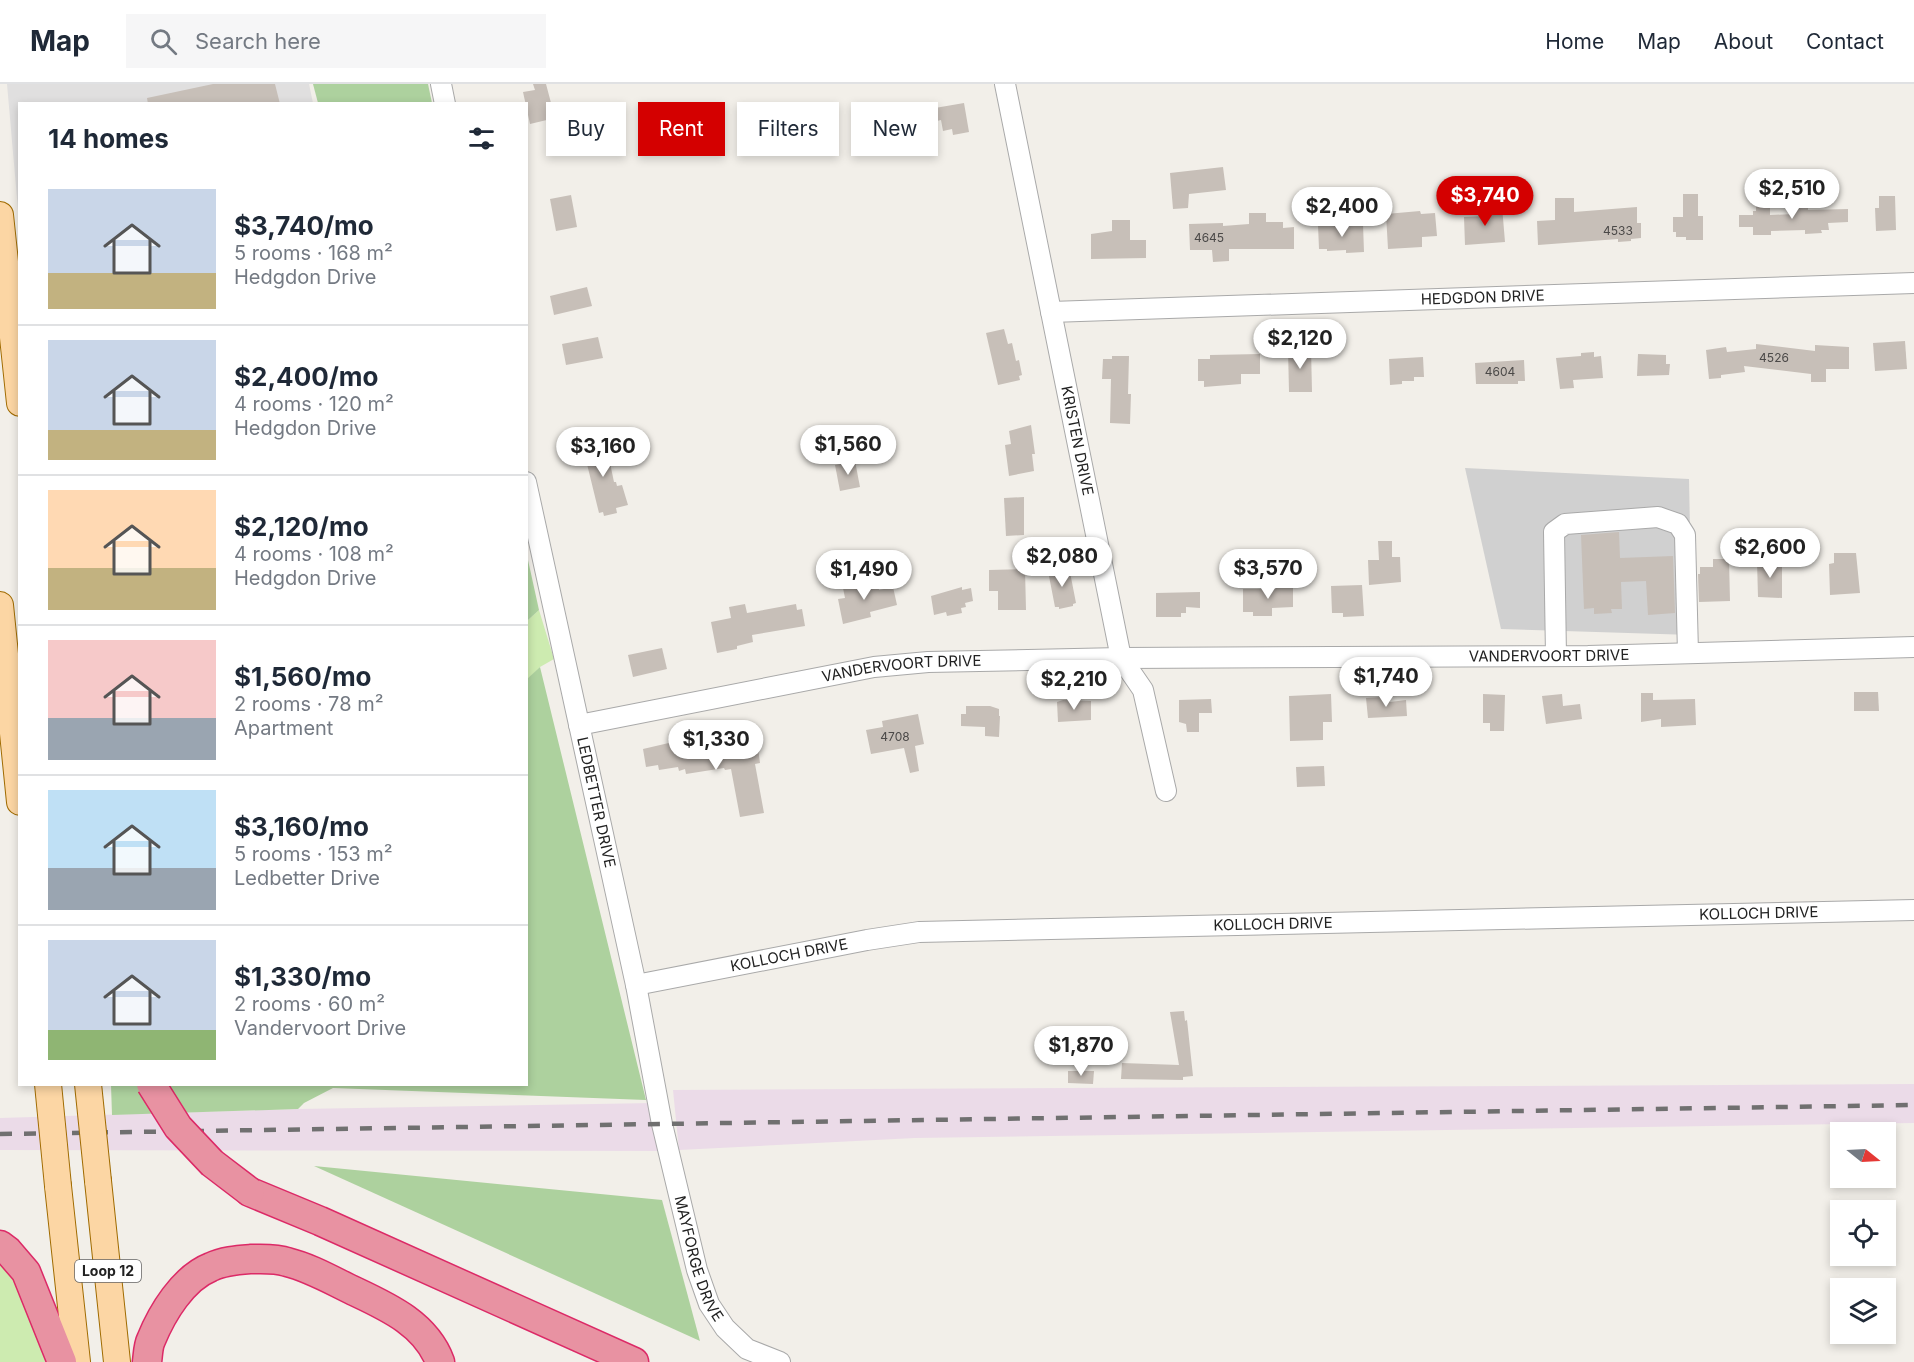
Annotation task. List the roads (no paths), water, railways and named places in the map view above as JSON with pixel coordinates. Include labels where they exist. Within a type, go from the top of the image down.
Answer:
[{"type":"highway","points":[[152,1086],[178,1126],[212,1163],[250,1192],[320,1221],[634,1362]]},
{"type":"highway","points":[[0,1245],[26,1272],[62,1362]]},
{"type":"highway","points":[[147,1362],[150,1341],[166,1312],[190,1280],[209,1267],[223,1262],[268,1259],[287,1261],[388,1307],[415,1326],[430,1341],[440,1362]]},
{"type":"main road","points":[[0,215],[18,384]]},
{"type":"main road","points":[[0,605],[18,782]]},
{"type":"main road","name":"Loop 12","points":[[48,1086],[78,1362]]},
{"type":"main road","name":"Loop 12","points":[[88,1086],[117,1362]]},
{"type":"street","points":[[441,84],[445,102]]},
{"type":"street","name":"KRISTEN DRIVE","points":[[1005,84],[1121,658],[1143,690],[1166,791]]},
{"type":"street","name":"HEDGDON DRIVE","points":[[1051,312],[1914,283]]},
{"type":"street","name":"LEDBETTER DRIVE","points":[[528,491],[636,985],[662,1124]]},
{"type":"street","points":[[1556,656],[1554,532],[1565,524],[1658,517],[1678,524],[1684,535],[1688,653]]},
{"type":"street","name":"VANDERVOORT DRIVE","points":[[579,725],[874,667],[928,662],[1121,658],[1556,656],[1914,647]]},
{"type":"street","name":"KOLLOCH DRIVE","points":[[636,985],[919,932],[1914,910]]},
{"type":"street","name":"MAYFORGE DRIVE","points":[[662,1124],[697,1269],[709,1304],[725,1328],[747,1349],[780,1362]]},
{"type":"railway","points":[[0,1134],[1914,1105]]}]
